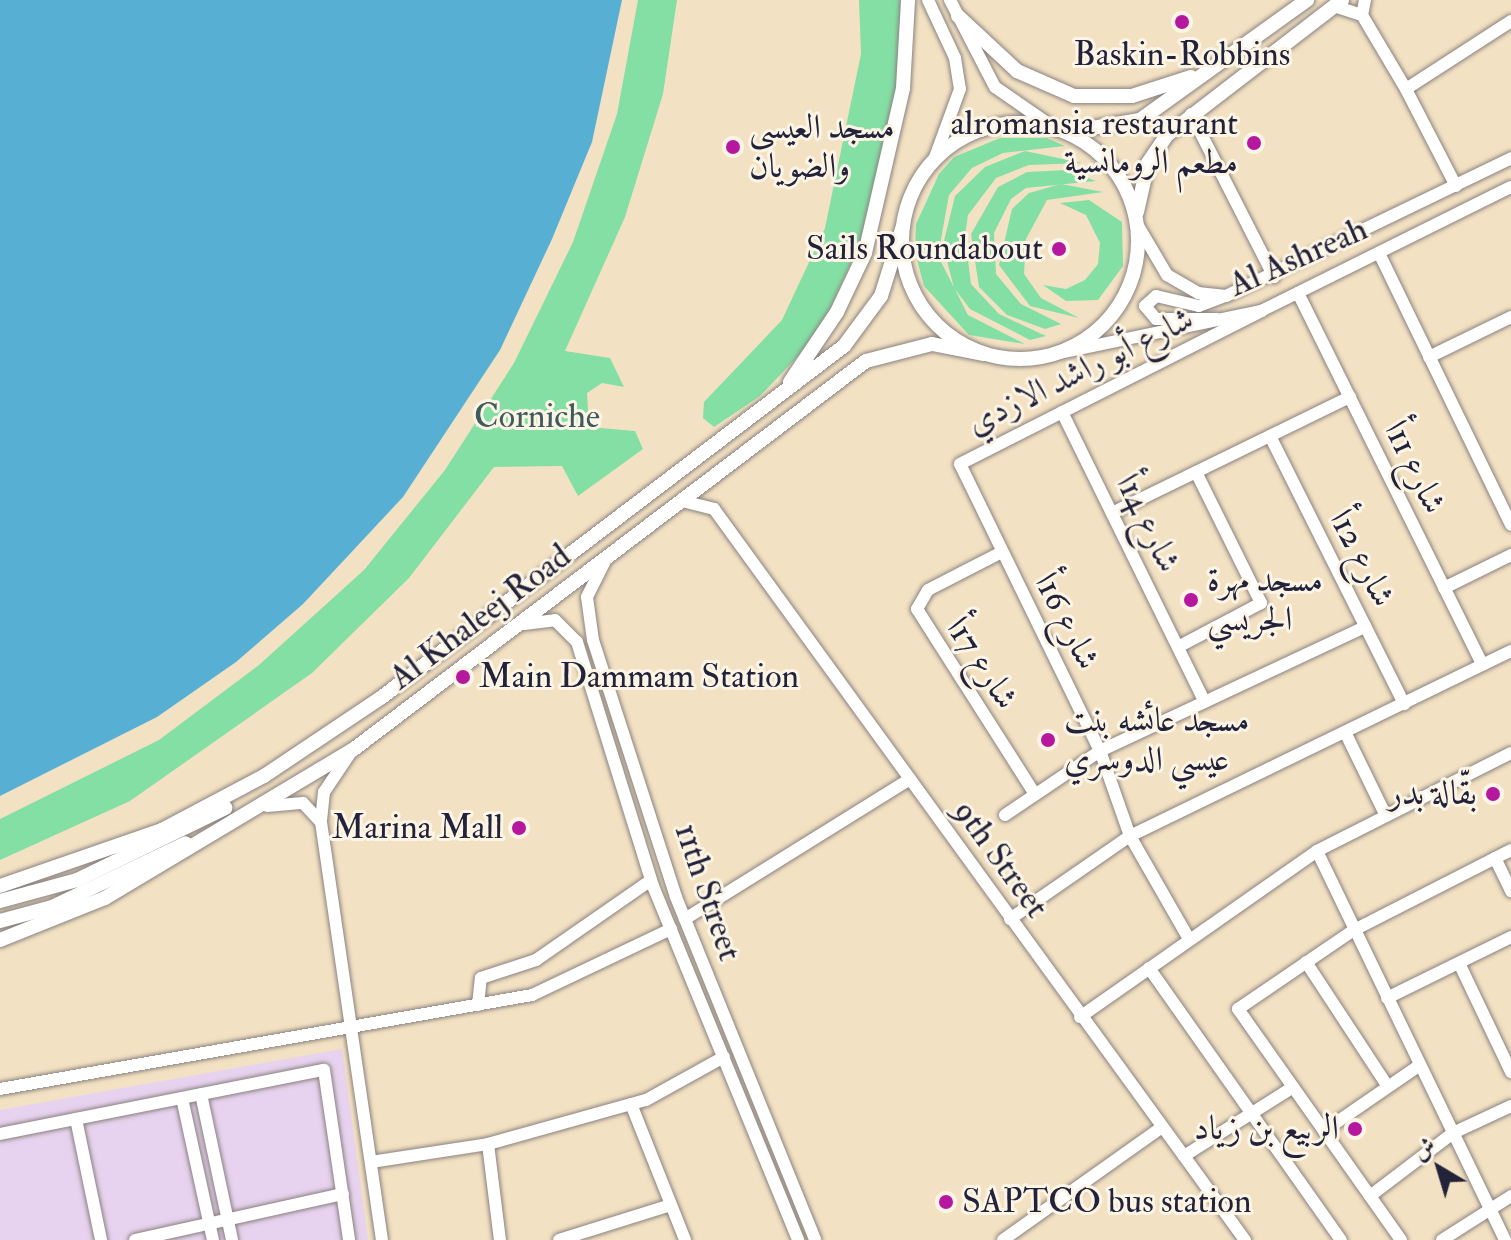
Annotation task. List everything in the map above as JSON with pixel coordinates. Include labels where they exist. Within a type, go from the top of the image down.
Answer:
[{"type":"main road","points":[[771,402],[822,338],[865,253],[903,88],[908,0]]},
{"type":"main road","points":[[1307,0],[1140,120],[1061,131],[993,126],[934,160],[903,226],[906,272],[918,300],[951,337],[984,354],[1050,355],[1079,344],[1114,313],[1133,274],[1137,220],[1148,163],[1191,114],[1338,3]]},
{"type":"main road","points":[[958,16],[1017,71],[1074,96],[1132,96],[1207,72]]},
{"type":"main road","points":[[1061,131],[1114,170],[1137,220]]},
{"type":"main road","name":"Al Khaleej Road","points":[[0,886],[162,830],[324,739],[771,402],[858,332],[889,277],[903,226]]},
{"type":"main road","name":"Al Khaleej Road","points":[[0,940],[105,898],[267,806],[354,749],[880,354],[932,344],[984,354]]},
{"type":"main road","points":[[0,901],[49,890],[160,843],[239,801],[324,739]]},
{"type":"main road","points":[[0,921],[52,907],[237,823]]},
{"type":"street","points":[[928,0],[955,58],[960,89],[934,160]]},
{"type":"street","points":[[950,0],[995,87],[1061,131]]},
{"type":"street","points":[[1362,15],[1365,0]]},
{"type":"street","points":[[1338,3],[1362,15],[1406,89],[1456,186]]},
{"type":"street","points":[[1406,89],[1511,21]]},
{"type":"street","points":[[1191,114],[1274,277]]},
{"type":"street","name":"Al Ashreah","points":[[1137,220],[1167,275],[1198,293],[1226,296],[1274,277],[1511,158]]},
{"type":"street","name":"Al Ashreah","points":[[1050,355],[1261,311],[1511,187]]},
{"type":"street","points":[[1379,253],[1511,525]]},
{"type":"street","name":"شارع 11أ","points":[[1298,293],[1483,665]]},
{"type":"street","points":[[1222,320],[1156,319],[1145,306],[1156,296],[1199,306],[1226,296]]},
{"type":"street","name":"شارع أبو راشد الازدي","points":[[966,459],[1261,311]]},
{"type":"street","points":[[1429,357],[1511,317]]},
{"type":"street","points":[[1112,513],[1350,397]]},
{"type":"street","name":"شارع 14أ","points":[[1062,412],[1205,702]]},
{"type":"street","name":"شارع 12أ","points":[[1270,436],[1404,704]]},
{"type":"street","name":"شارع 16أ","points":[[966,459],[960,467],[1100,751],[1130,836],[1189,939]]},
{"type":"street","points":[[1178,647],[1260,605],[1196,472]]},
{"type":"street","points":[[682,501],[714,509],[718,474]]},
{"type":"street","name":"9th Street","points":[[714,509],[1080,1017],[1245,1240]]},
{"type":"street","name":"شارع 17أ","points":[[1000,553],[928,590],[917,609],[1035,794]]},
{"type":"street","points":[[1444,588],[1511,555]]},
{"type":"street","name":"11th Street","points":[[607,558],[586,614],[685,919],[815,1240]]},
{"type":"street","name":"11th Street","points":[[517,626],[545,618],[570,630],[610,745],[651,880],[798,1240]]},
{"type":"street","points":[[1005,815],[1100,751],[1365,627]]},
{"type":"street","points":[[1010,919],[1130,836],[1511,651]]},
{"type":"street","points":[[1345,732],[1386,816]]},
{"type":"street","points":[[610,745],[627,739]]},
{"type":"street","points":[[354,749],[324,792],[321,822],[382,1240]]},
{"type":"street","points":[[1080,1017],[1317,851],[1511,753]]},
{"type":"street","points":[[685,919],[910,779]]},
{"type":"street","points":[[267,806],[303,803],[321,822]]},
{"type":"street","points":[[1401,1240],[1238,1009],[1354,930],[1511,850]]},
{"type":"street","points":[[1317,851],[1505,1240]]},
{"type":"street","points":[[1495,858],[1511,891]]},
{"type":"street","points":[[478,1005],[481,978],[536,960],[651,880]]},
{"type":"street","points":[[0,1089],[478,1005],[556,986],[671,929]]},
{"type":"street","points":[[1387,998],[1511,937]]},
{"type":"street","points":[[1306,962],[1388,1087]]},
{"type":"street","points":[[1459,963],[1511,1072]]},
{"type":"street","points":[[1149,968],[1341,1240]]},
{"type":"street","points":[[371,1162],[488,1144],[631,1104],[724,1057]]},
{"type":"street","points":[[1324,1131],[1420,1065]]},
{"type":"street","points":[[0,1134],[324,1070],[349,1240]]},
{"type":"street","points":[[1184,1156],[1293,1087]]},
{"type":"street","points":[[201,1094],[232,1240]]},
{"type":"street","points":[[182,1098],[213,1240]]},
{"type":"street","points":[[631,1104],[685,1240]]},
{"type":"street","points":[[1370,1196],[1453,1133],[1511,1106]]},
{"type":"street","points":[[76,1119],[101,1240]]},
{"type":"street","points":[[1003,1240],[1162,1127]]},
{"type":"street","points":[[488,1144],[500,1240]]},
{"type":"street","points":[[135,1240],[343,1194]]},
{"type":"street","points":[[1442,1240],[1489,1207],[1511,1196]]},
{"type":"street","points":[[567,1239],[671,1205]]},
{"type":"shaded area","points":[[342,1049],[368,1240],[0,1240],[0,1110]]},
{"type":"green space","name":"Corniche","points":[[638,0],[677,0],[663,94],[625,217],[565,351],[610,358],[624,387],[602,383],[587,393],[589,427],[635,431],[643,449],[578,496],[562,466],[494,467],[409,578],[312,673],[130,801],[0,860],[0,819],[159,740],[259,665],[364,570],[445,470],[514,363],[573,242],[617,114]]},
{"type":"green space","points":[[859,0],[900,0],[901,9],[899,79],[866,231],[818,335],[760,396],[714,427],[703,418],[704,402],[782,320],[825,228],[861,54]]},
{"type":"green space","points":[[1000,138],[1047,138],[1065,146],[1003,153],[972,168],[949,195],[938,256],[968,315],[1025,344],[969,335],[924,286],[915,252],[916,224],[939,174],[954,157]]},
{"type":"green space","points":[[1025,151],[1082,163],[1029,165],[996,178],[968,215],[965,236],[971,284],[999,314],[1046,336],[1030,340],[970,309],[954,288],[943,245],[955,196],[985,167]]},
{"type":"green space","points":[[1067,170],[1096,181],[1026,188],[1011,199],[994,233],[996,274],[1021,304],[1061,324],[1045,329],[1007,315],[979,287],[971,234],[998,187],[1027,172]]},
{"type":"green space","points":[[1061,184],[1103,192],[1047,200],[1026,239],[1024,274],[1041,298],[1079,318],[1030,306],[999,265],[1012,209],[1029,193]]},
{"type":"green space","points":[[1089,200],[1122,222],[1123,266],[1098,300],[1066,301],[1043,285],[1066,289],[1085,280],[1098,264],[1100,243],[1086,215],[1060,203]]},
{"type":"water","points":[[0,0],[622,0],[592,142],[552,239],[500,350],[403,497],[303,604],[236,662],[157,717],[0,796]]},
{"type":"place","name":"Baskin-Robbins","points":[[1182,22]]},
{"type":"place","name":"alromansia restaurant مطعم الرومانسية","points":[[1254,143]]},
{"type":"place","name":"مسجد العيسى والضويان","points":[[733,147]]},
{"type":"place","name":"Sails Roundabout","points":[[1059,249]]},
{"type":"place","name":"مسجد مهرة الجريسي","points":[[1191,600]]},
{"type":"place","name":"Main Dammam Station","points":[[463,677]]},
{"type":"place","name":"مسجد عائشه بنت عيسي الدوسري","points":[[1048,740]]},
{"type":"place","name":"بقّالة بدر","points":[[1493,794]]},
{"type":"place","name":"Marina Mall","points":[[519,828]]},
{"type":"place","name":"الربيع بن زياد","points":[[1355,1129]]},
{"type":"place","name":"SAPTCO bus station","points":[[946,1202]]}]
